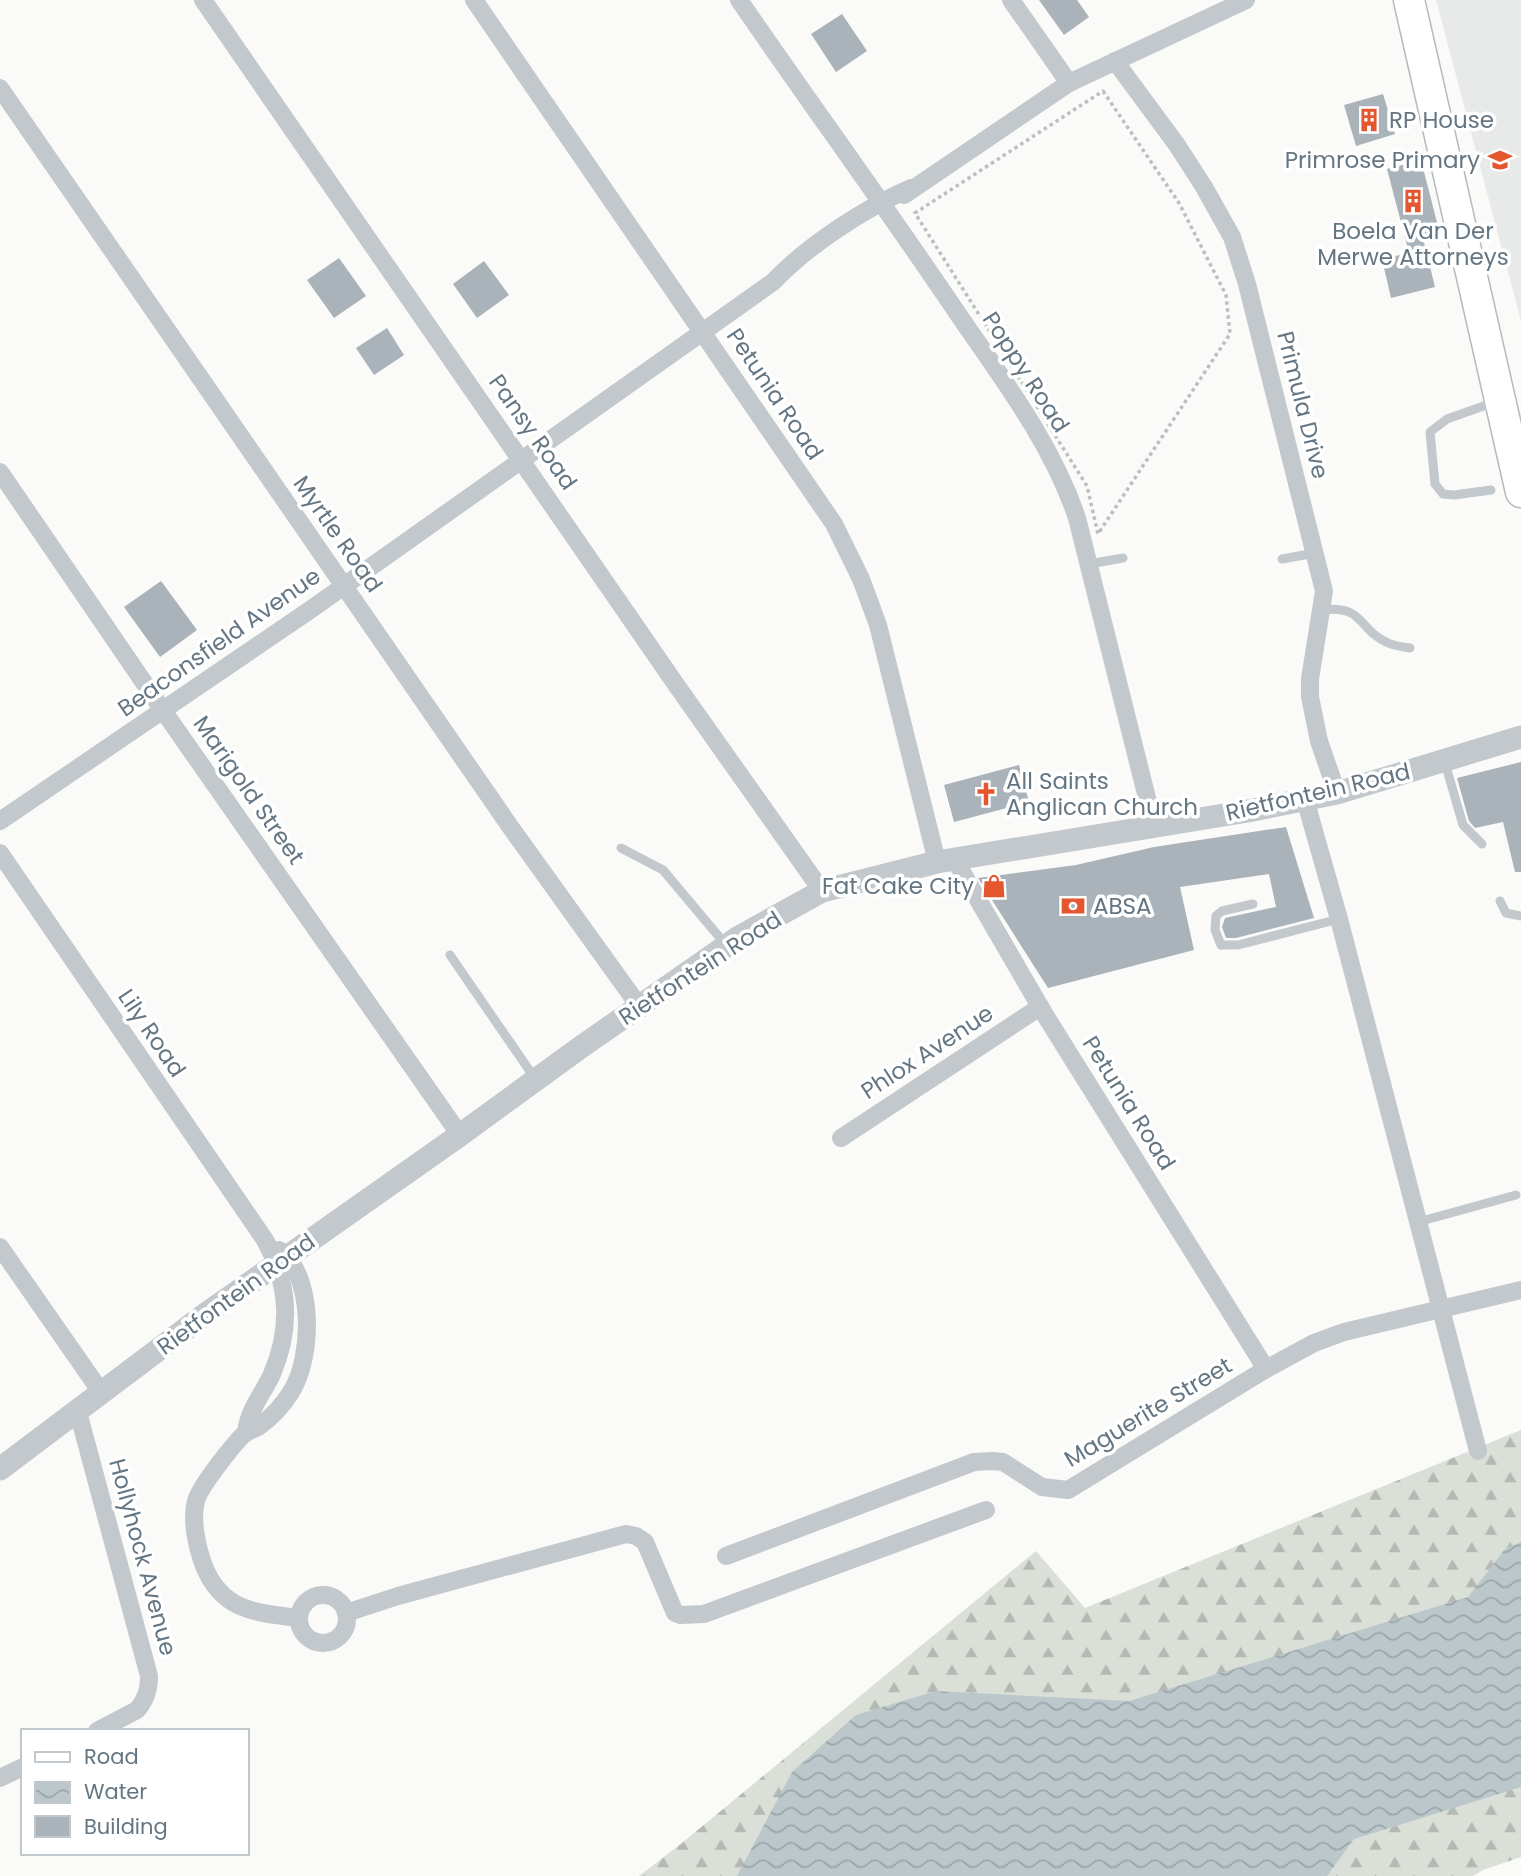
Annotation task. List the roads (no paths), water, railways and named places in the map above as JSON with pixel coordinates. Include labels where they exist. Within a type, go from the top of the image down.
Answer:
[{"type":"main road","points":[[1409,0],[1521,492]]},
{"type":"street","name":"Pansy Road","points":[[203,0],[669,675],[822,891]]},
{"type":"street","name":"Petunia Road","points":[[474,0],[834,524],[861,579],[946,861],[1266,1369]]},
{"type":"street","name":"Poppy Road","points":[[739,0],[884,205],[1028,417],[1053,460],[1068,492],[1089,564],[1154,826]]},
{"type":"street","points":[[1011,0],[1069,83]]},
{"type":"street","name":"Beaconsfield Avenue","points":[[0,821],[344,585],[773,282],[802,270],[884,205],[1069,83],[1220,5],[1246,0]]},
{"type":"street","name":"Primula Drive","points":[[1115,61],[1184,155],[1232,237],[1261,337],[1324,591],[1310,679],[1310,697],[1320,741],[1337,793]]},
{"type":"street","name":"Myrtle Road","points":[[0,89],[509,824],[639,1006]]},
{"type":"street","name":"Marigold Street","points":[[0,472],[460,1135]]},
{"type":"street","name":"Rietfontein Road","points":[[0,1469],[373,1194],[639,1006],[726,946],[822,891],[946,861],[1248,811],[1337,793],[1521,737]]},
{"type":"street","points":[[1305,799],[1478,1451]]},
{"type":"street","name":"Lily Road","points":[[0,853],[265,1240],[283,1260]]},
{"type":"street","name":"Phlox Avenue","points":[[841,1138],[1040,1007]]},
{"type":"street","points":[[0,1247],[101,1392]]},
{"type":"street","points":[[283,1260],[297,1270],[303,1285],[306,1327],[303,1367],[285,1401],[266,1421],[246,1433],[221,1462],[197,1497],[195,1528],[200,1557],[209,1579],[231,1604],[262,1614],[299,1618]]},
{"type":"street","points":[[246,1433],[250,1413],[272,1374],[284,1331],[286,1316],[283,1260]]},
{"type":"street","name":"Maguerite Street","points":[[726,1556],[974,1462],[1003,1462],[1042,1488],[1068,1489],[1266,1369],[1314,1343],[1345,1332],[1521,1290]]},
{"type":"street","name":"Hollyhock Avenue","points":[[78,1412],[149,1676],[149,1688],[142,1705],[101,1729]]},
{"type":"street","points":[[346,1613],[398,1596],[626,1534],[636,1535],[645,1542],[675,1613],[704,1614],[986,1510]]},
{"type":"street","points":[[316,1596],[335,1598],[346,1613],[342,1633],[325,1642],[315,1641],[307,1636],[301,1628],[299,1618],[307,1601],[316,1596]]},
{"type":"street","points":[[0,1778],[21,1768]]},
{"type":"lane","points":[[1491,490],[1443,494],[1435,484],[1430,432],[1447,419],[1500,401]]},
{"type":"lane","points":[[1282,559],[1315,553]]},
{"type":"lane","points":[[1089,564],[1123,558]]},
{"type":"lane","points":[[1322,610],[1342,608],[1387,643],[1410,648]]},
{"type":"lane","points":[[1444,761],[1463,825],[1482,844]]},
{"type":"lane","points":[[621,848],[663,870],[726,946]]},
{"type":"lane","points":[[1500,901],[1506,913],[1521,916]]},
{"type":"lane","points":[[1253,904],[1222,911],[1216,916],[1215,930],[1221,945],[1238,945],[1339,919]]},
{"type":"lane","points":[[450,955],[536,1080]]},
{"type":"lane","points":[[1418,1222],[1516,1195]]},
{"type":"water","points":[[1521,1542],[1521,1787],[1354,1839],[1327,1876],[737,1876],[792,1772],[856,1715],[936,1691],[1129,1701],[1468,1597],[1505,1549]]},
{"type":"place","name":"RP House","points":[[1369,120]]},
{"type":"place","name":"Primrose Primary","points":[[1500,160]]},
{"type":"place","name":"Boela Van Der Merwe Attorneys","points":[[1413,201]]},
{"type":"place","name":"All Saints Anglican Church","points":[[986,794]]},
{"type":"place","name":"Fat Cake City","points":[[994,886]]},
{"type":"place","name":"ABSA","points":[[1073,906]]}]
